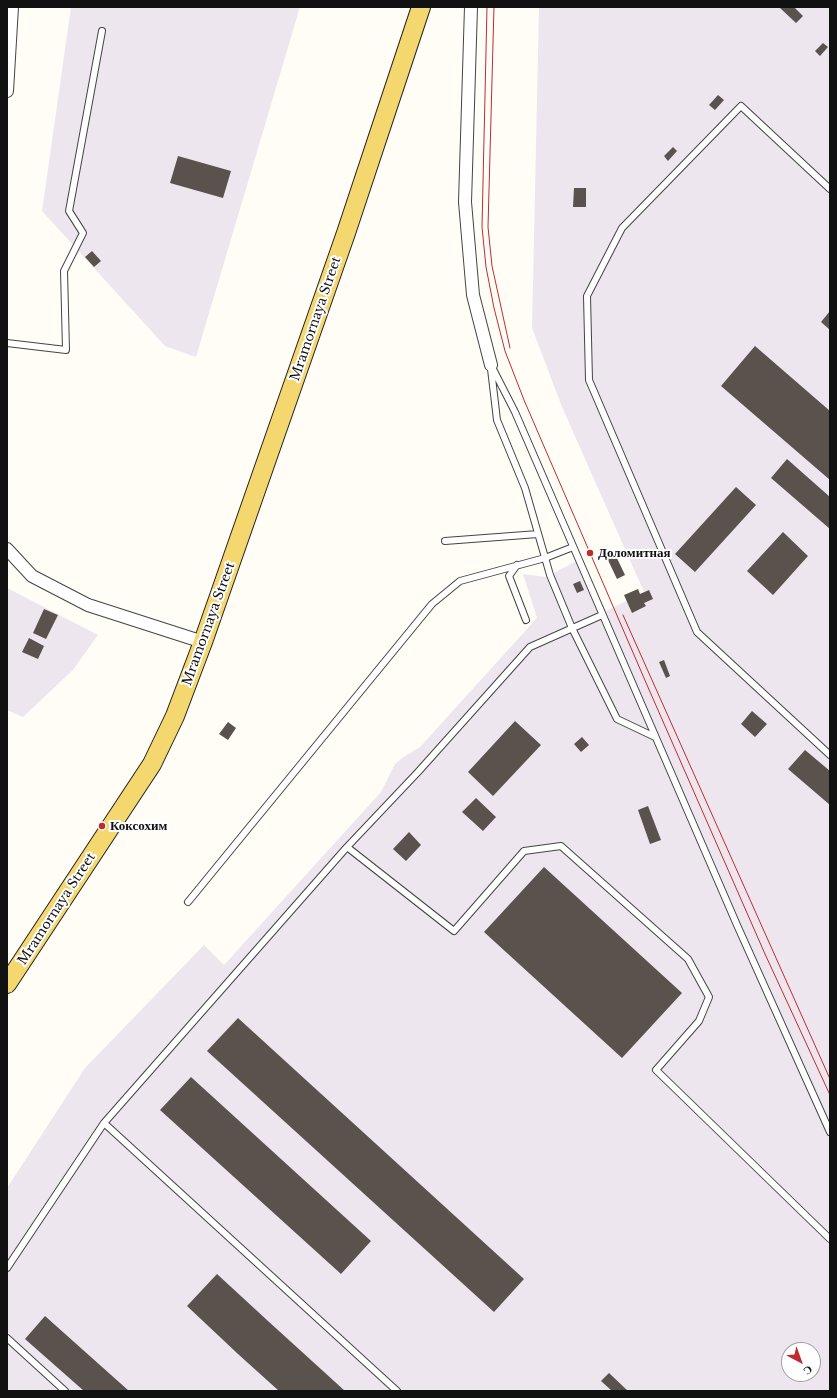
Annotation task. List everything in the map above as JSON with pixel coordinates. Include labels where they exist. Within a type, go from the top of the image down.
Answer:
[{"type":"main road","name":"Mramornaya Street","points":[[7,984],[152,764],[175,716],[203,642],[346,233],[421,7]]},
{"type":"street","points":[[7,91],[12,7]]},
{"type":"street","points":[[471,7],[465,202],[473,295],[491,365]]},
{"type":"street","points":[[7,549],[32,576],[88,605],[203,642]]},
{"type":"lane","points":[[7,344],[66,350],[64,272],[84,233],[69,210],[102,31]]},
{"type":"lane","points":[[830,189],[741,106],[622,228],[587,296],[589,380],[697,632],[830,755]]},
{"type":"lane","points":[[491,365],[497,420],[524,488],[550,575],[572,628],[617,719],[655,737]]},
{"type":"lane","points":[[491,365],[515,412],[655,737],[830,1132]]},
{"type":"lane","points":[[445,541],[538,534]]},
{"type":"lane","points":[[188,902],[432,604],[460,581],[545,558],[572,547]]},
{"type":"lane","points":[[517,566],[509,576],[526,620]]},
{"type":"lane","points":[[7,1268],[104,1123],[347,847],[418,772],[530,647],[602,615]]},
{"type":"lane","points":[[347,847],[454,931],[524,851],[561,846],[688,958],[709,997],[700,1021],[656,1070],[830,1240]]},
{"type":"lane","points":[[104,1123],[397,1391]]},
{"type":"lane","points":[[7,1338],[65,1391]]},
{"type":"shaded area","points":[[71,7],[300,7],[196,357],[165,346],[42,211]]},
{"type":"shaded area","points":[[539,7],[830,7],[830,1391],[7,1391],[7,1188],[85,1068],[204,945],[224,965],[381,792],[395,764],[420,747],[537,618],[523,574],[546,577],[582,558],[606,611],[644,592],[562,407],[532,328]]},
{"type":"shaded area","points":[[7,588],[98,635],[73,670],[23,717],[7,710]]},
{"type":"building","points":[[779,7],[794,7],[803,16],[796,23]]},
{"type":"building","points":[[823,43],[828,47],[820,56],[815,51]]},
{"type":"building","points":[[718,95],[724,100],[715,110],[709,105]]},
{"type":"building","points":[[673,147],[677,151],[668,161],[664,156]]},
{"type":"building","points":[[178,156],[231,171],[223,198],[170,183]]},
{"type":"building","points":[[574,188],[586,188],[586,207],[573,207]]},
{"type":"building","points":[[92,251],[101,261],[94,267],[85,257]]},
{"type":"building","points":[[830,311],[830,330],[821,322]]},
{"type":"building","points":[[755,346],[830,411],[830,480],[721,386]]},
{"type":"building","points":[[787,459],[830,497],[830,529],[771,478]]},
{"type":"building","points":[[736,487],[756,505],[695,572],[675,554]]},
{"type":"building","points":[[783,532],[808,556],[773,595],[747,571]]},
{"type":"building","points":[[615,554],[625,575],[617,579],[607,558]]},
{"type":"building","points":[[580,581],[584,590],[577,593],[573,584]]},
{"type":"building","points":[[638,589],[640,594],[649,590],[653,599],[644,603],[646,606],[632,613],[624,595]]},
{"type":"building","points":[[44,609],[58,615],[46,639],[33,633]]},
{"type":"building","points":[[29,638],[44,646],[38,659],[22,652]]},
{"type":"building","points":[[664,660],[670,676],[666,678],[659,662]]},
{"type":"building","points":[[752,711],[767,724],[755,737],[741,724]]},
{"type":"building","points":[[515,721],[541,745],[493,796],[468,772]]},
{"type":"building","points":[[228,722],[236,728],[228,740],[219,734]]},
{"type":"building","points":[[582,737],[589,745],[581,752],[574,744]]},
{"type":"building","points":[[805,750],[830,771],[830,805],[788,769]]},
{"type":"building","points":[[476,798],[496,817],[483,831],[462,812]]},
{"type":"building","points":[[648,806],[661,840],[650,844],[638,810]]},
{"type":"building","points":[[409,832],[421,845],[406,861],[393,849]]},
{"type":"building","points":[[544,867],[682,993],[622,1058],[484,932]]},
{"type":"building","points":[[238,1018],[524,1279],[494,1312],[207,1051]]},
{"type":"building","points":[[191,1077],[371,1241],[341,1274],[160,1110]]},
{"type":"building","points":[[217,1274],[345,1391],[279,1391],[238,1354],[187,1306]]},
{"type":"building","points":[[45,1316],[129,1391],[84,1391],[25,1339]]},
{"type":"building","points":[[609,1373],[628,1391],[612,1391],[601,1381]]},
{"type":"tram line","points":[[487,7],[482,227],[486,267],[494,308],[505,351],[524,400],[647,685],[765,954],[830,1095]]},
{"type":"tram line","points":[[494,7],[488,227],[492,266],[510,348]]},
{"type":"tram line","points":[[623,615],[830,1079]]},
{"type":"place","name":"Доломитная","points":[[590,553]]},
{"type":"place","name":"Коксохим","points":[[102,826]]}]
